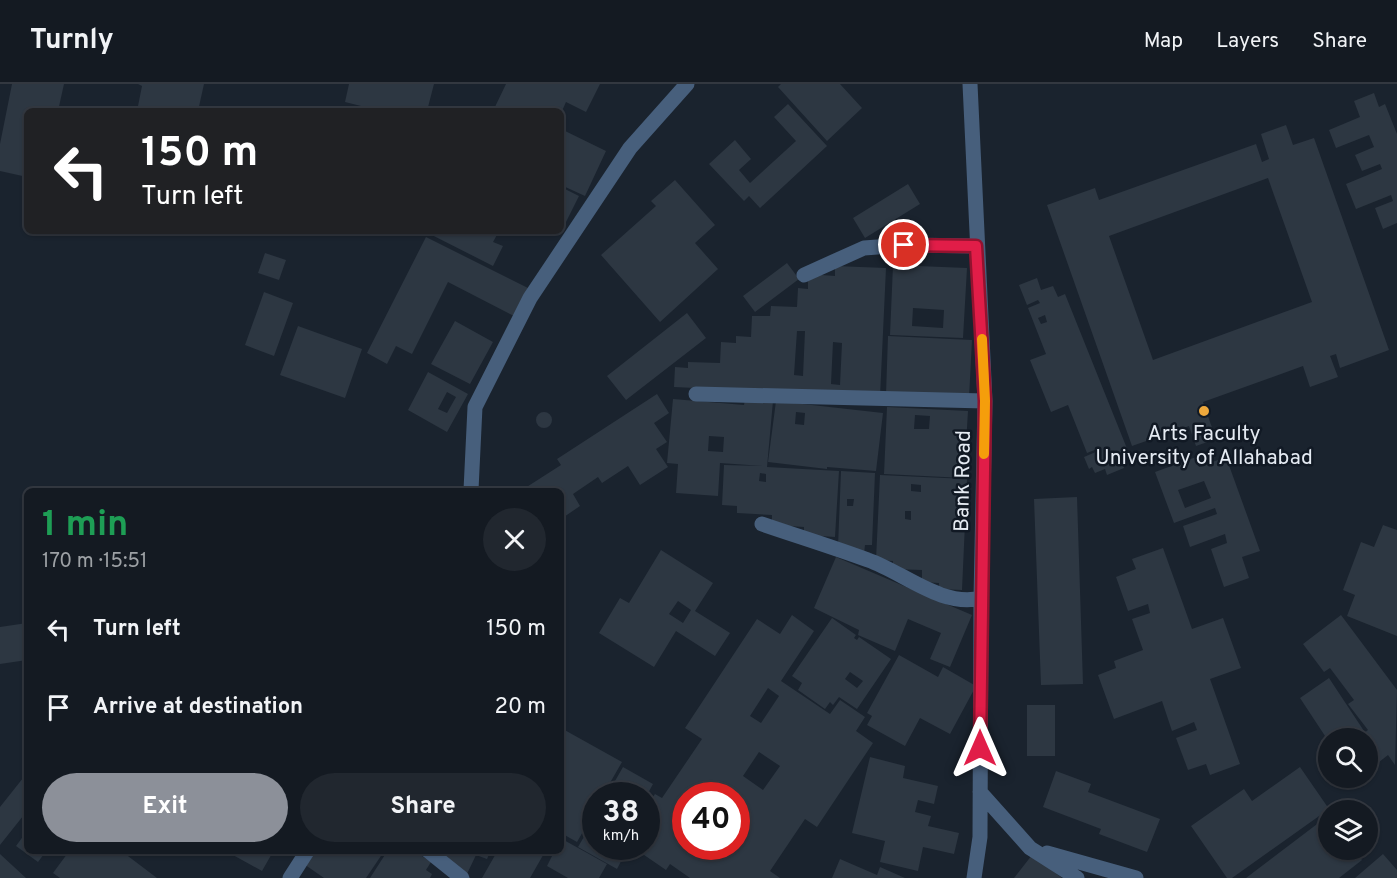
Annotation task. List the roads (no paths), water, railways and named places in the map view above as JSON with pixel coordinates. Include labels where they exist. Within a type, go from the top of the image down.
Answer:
[{"type":"street","points":[[471,488],[475,407],[530,298],[630,147],[687,84]]},
{"type":"street","name":"Bank Road","points":[[970,84],[985,401],[980,837],[974,878]]},
{"type":"street","points":[[804,275],[864,248],[904,245],[976,246]]},
{"type":"street","points":[[696,394],[985,401]]},
{"type":"street","points":[[762,524],[871,561],[953,598],[970,600],[981,598]]},
{"type":"street","points":[[980,792],[1030,848],[1077,878]]},
{"type":"street","points":[[1030,848],[1136,878]]},
{"type":"street","points":[[290,878],[305,854]]},
{"type":"street","points":[[433,854],[462,878]]},
{"type":"place","name":"Arts Faculty University of Allahabad","points":[[1204,411]]}]
